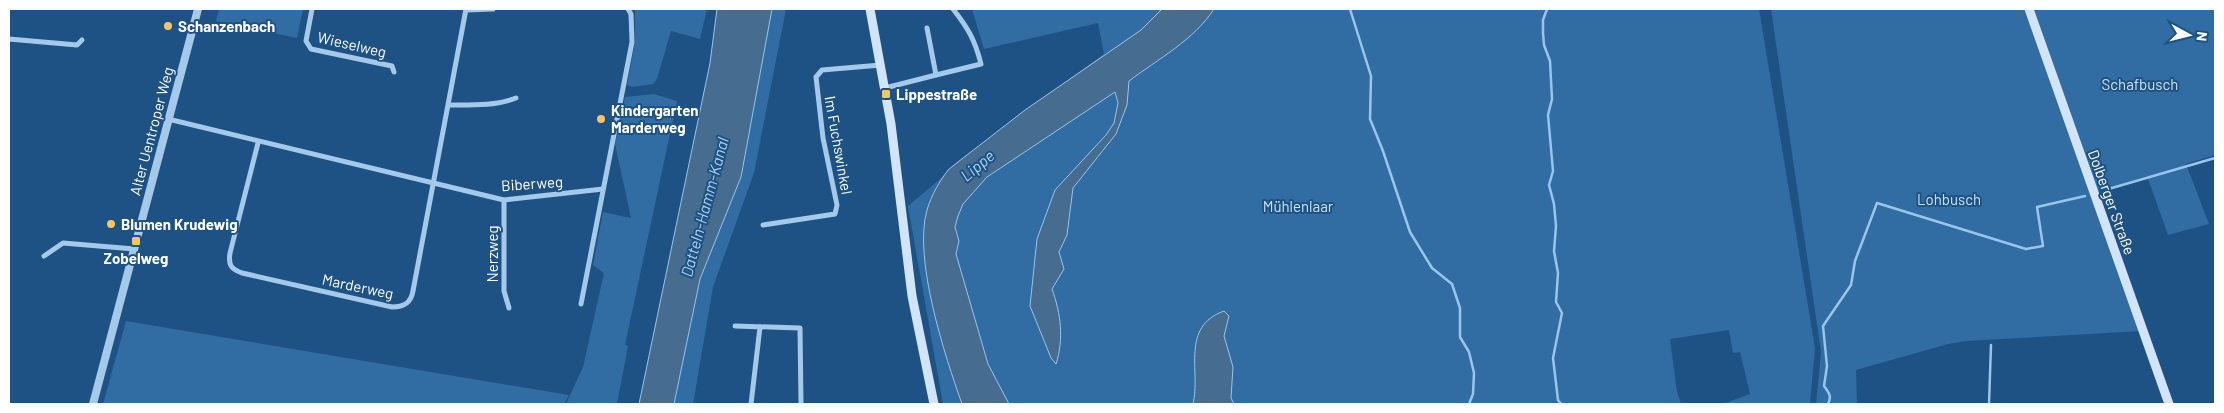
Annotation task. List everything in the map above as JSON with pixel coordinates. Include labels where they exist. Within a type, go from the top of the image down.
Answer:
[{"type":"main road","points":[[870,9],[885,88],[912,296],[934,404]]},
{"type":"main road","name":"Dolberger Straße","points":[[2029,9],[2169,404]]},
{"type":"street","name":"Alter Uentroper Weg","points":[[92,404],[198,9]]},
{"type":"street","name":"Wieselweg","points":[[312,9],[306,41],[310,48],[392,66],[394,72]]},
{"type":"street","points":[[466,9],[492,9]]},
{"type":"street","name":"Marderweg","points":[[258,143],[229,261],[234,270],[392,307],[403,306],[412,297],[466,9]]},
{"type":"street","points":[[581,304],[632,42],[631,14],[628,9]]},
{"type":"street","points":[[885,88],[981,64],[970,30],[953,9]]},
{"type":"street","points":[[927,28],[936,75]]},
{"type":"street","points":[[9,38],[64,45],[77,45],[82,40]]},
{"type":"street","name":"Im Fuchswinkel","points":[[763,225],[834,214],[837,205],[823,138],[816,77],[822,70],[881,65]]},
{"type":"street","points":[[449,105],[506,102],[516,98]]},
{"type":"street","points":[[168,119],[258,143],[434,183]]},
{"type":"street","name":"Biberweg","points":[[434,183],[504,200],[603,189]]},
{"type":"street","name":"Nerzweg","points":[[504,200],[504,291],[509,308]]},
{"type":"street","points":[[44,256],[63,243],[134,249]]},
{"type":"street","points":[[735,326],[800,328],[800,404]]},
{"type":"street","points":[[751,404],[760,327]]},
{"type":"green space","points":[[219,9],[303,9],[297,38],[216,21]]},
{"type":"green space","points":[[635,9],[707,9],[700,39],[671,31],[657,79],[653,84],[633,87],[627,85],[635,42]]},
{"type":"green space","points":[[772,9],[786,9],[754,173],[713,287],[693,404],[674,404],[700,279],[741,177]]},
{"type":"green space","name":"Mühlenlaar","points":[[972,9],[1759,9],[1815,348],[1810,404],[1723,404],[1750,394],[1740,352],[1733,353],[1729,330],[1670,339],[1677,392],[1681,404],[943,404],[908,206],[958,161],[1104,54],[1098,23],[984,49]]},
{"type":"green space","name":"Lohbusch","points":[[1771,9],[2215,9],[2215,155],[2186,164],[2209,224],[2168,235],[2147,176],[2097,192],[2142,331],[1966,341],[1948,344],[1856,370],[1857,404],[1816,404],[1821,352]]},
{"type":"green space","points":[[654,94],[677,101],[625,345],[628,346],[617,404],[566,404],[583,367],[604,273],[593,265],[603,212],[631,218],[615,144],[625,97]]},
{"type":"green space","points":[[126,321],[569,395],[564,404],[103,404]]},
{"type":"water","name":"Datteln-Hamm-Kanal","points":[[717,9],[772,9],[741,177],[700,279],[674,404],[639,404],[710,63]]},
{"type":"water","name":"Lippe","points":[[1162,9],[1214,9],[1186,40],[1129,81],[1127,105],[1116,134],[1073,188],[1067,235],[1059,252],[1064,269],[1052,289],[1058,308],[1061,336],[1056,364],[1051,358],[1030,306],[1037,239],[1055,190],[1106,135],[1114,123],[1118,103],[1115,92],[987,177],[963,204],[955,227],[959,241],[956,254],[988,364],[1009,404],[962,404],[947,360],[927,280],[924,230],[927,210],[933,194],[949,169],[1025,110],[1141,30]]},
{"type":"water","points":[[1224,311],[1229,316],[1224,336],[1233,367],[1231,398],[1234,404],[1193,404],[1197,339],[1202,328],[1210,318]]},
{"type":"waterway","points":[[1350,9],[1371,76],[1370,119],[1383,151],[1410,232],[1432,268],[1452,284],[1460,308],[1460,337],[1469,352],[1474,373],[1473,394],[1469,404]]},
{"type":"waterway","points":[[1547,9],[1543,20],[1543,33],[1544,45],[1550,61],[1552,99],[1548,115],[1553,171],[1549,185],[1554,204],[1556,226],[1554,251],[1558,273],[1556,302],[1562,313],[1553,358],[1558,400],[1561,404]]},
{"type":"waterway","points":[[2105,190],[2215,158]]},
{"type":"waterway","points":[[1828,404],[1830,399],[1824,386],[1827,366],[1823,326],[1851,285],[1855,261],[1877,203],[2026,249],[2043,246],[2037,207],[2085,196]]},
{"type":"waterway","points":[[1989,404],[1991,345]]},
{"type":"place","name":"Schanzenbach","points":[[168,26]]},
{"type":"place","name":"Lippestraße","points":[[886,94]]},
{"type":"place","name":"Kindergarten Marderweg","points":[[601,119]]},
{"type":"place","name":"Blumen Krudewig","points":[[111,224]]},
{"type":"place","name":"Zobelweg","points":[[136,241]]},
{"type":"park label","name":"Schafbusch","points":[[2140,84]]}]
